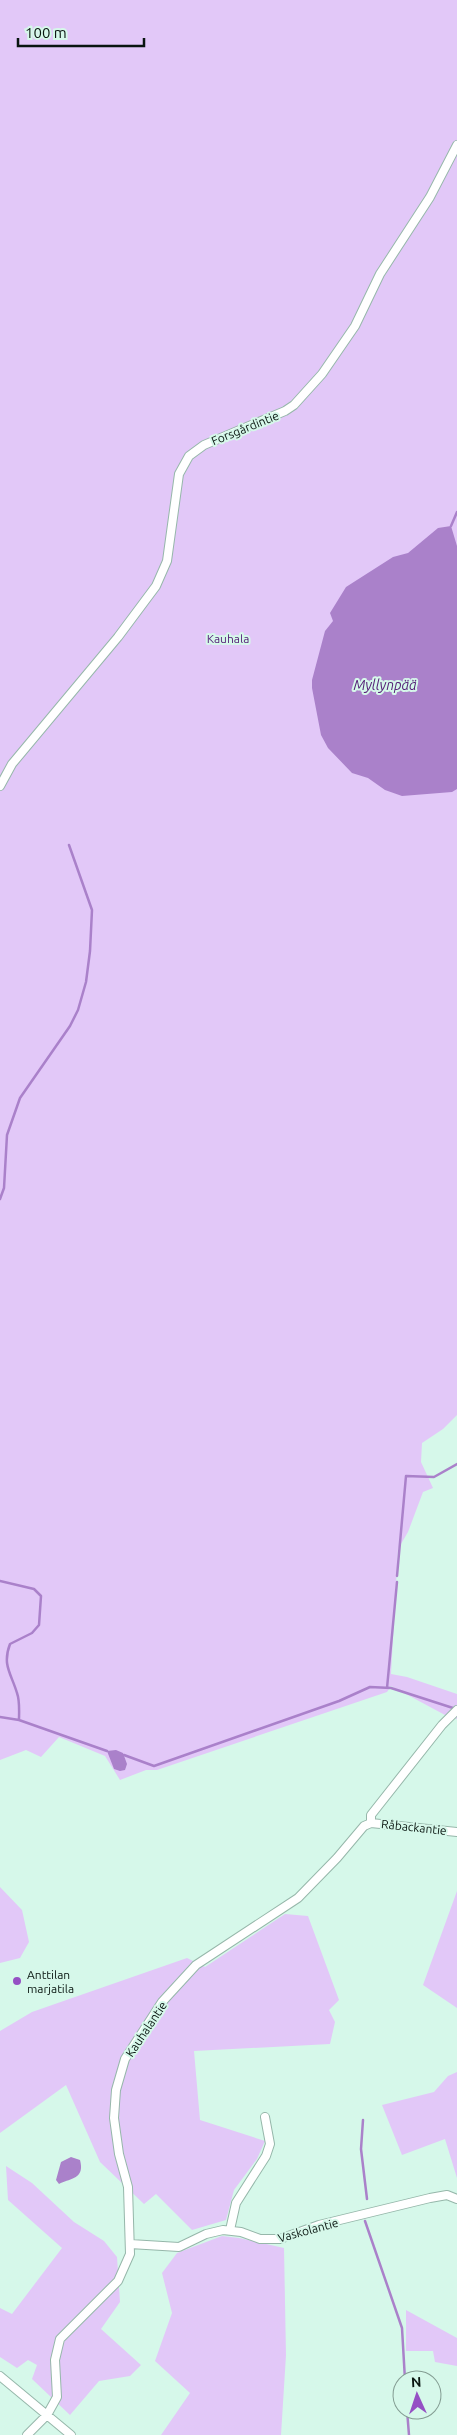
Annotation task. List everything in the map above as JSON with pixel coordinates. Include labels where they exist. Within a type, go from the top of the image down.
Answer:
[{"type":"street","name":"Forsgårdintie","points":[[0,786],[12,764],[118,637],[156,586],[167,561],[179,474],[188,456],[204,445],[285,411],[294,405],[322,374],[355,326],[380,274],[430,197],[457,145]]},
{"type":"street","name":"Kauhalantie","points":[[27,2435],[47,2414],[57,2398],[55,2360],[60,2339],[118,2281],[130,2254],[128,2187],[119,2154],[114,2118],[116,2090],[125,2059],[162,2002],[196,1965],[298,1898],[337,1858],[364,1826],[370,1823],[371,1815],[442,1725],[457,1710]]},
{"type":"street","name":"Råbackantie","points":[[370,1823],[457,1832]]},
{"type":"street","points":[[230,2230],[236,2203],[266,2156],[270,2144],[265,2117]]},
{"type":"street","name":"Vaskolantie","points":[[130,2244],[179,2247],[206,2234],[230,2230],[260,2239],[280,2239],[319,2225],[430,2198],[447,2195],[457,2199]]},
{"type":"street","points":[[0,2376],[71,2435]]},
{"type":"green space","name":"Kauhala","points":[[0,0],[457,0],[457,1415],[443,1429],[422,1443],[421,1462],[433,1488],[423,1492],[408,1532],[398,1549],[391,1674],[407,1677],[457,1694],[457,1719],[445,1715],[391,1686],[387,1692],[157,1770],[146,1770],[120,1780],[105,1756],[59,1737],[41,1757],[26,1750],[0,1760]]},
{"type":"green space","points":[[0,1887],[22,1910],[29,1942],[20,1958],[0,1963]]},
{"type":"green space","points":[[457,1891],[457,2008],[423,1985]]},
{"type":"green space","points":[[285,1914],[308,1916],[339,2000],[329,2010],[335,2022],[330,2044],[194,2051],[200,2120],[265,2141],[257,2159],[234,2190],[226,2220],[192,2230],[156,2194],[144,2204],[100,2162],[66,2085],[0,2133],[0,2031],[32,2012],[187,1958],[205,1967]]},
{"type":"green space","points":[[457,2072],[457,2178],[445,2139],[402,2155],[382,2105],[434,2092],[448,2076]]},
{"type":"green space","points":[[6,2166],[32,2183],[74,2222],[104,2241],[117,2257],[120,2302],[101,2329],[141,2365],[130,2376],[99,2381],[70,2415],[32,2379],[37,2365],[28,2360],[17,2368],[0,2357],[0,2308],[12,2314],[62,2248],[8,2200]]},
{"type":"green space","points":[[222,2236],[284,2248],[286,2355],[281,2435],[161,2435],[190,2393],[155,2361],[172,2313],[162,2273],[177,2253]]},
{"type":"green space","points":[[406,2310],[457,2338],[457,2366],[435,2362],[433,2351],[406,2351]]},
{"type":"water","name":"Myllynpää","points":[[451,526],[457,546],[457,789],[452,792],[402,796],[385,790],[368,778],[352,773],[328,748],[321,735],[312,680],[325,631],[333,621],[330,613],[346,587],[393,557],[408,553],[438,528]]},
{"type":"water","points":[[116,1750],[123,1753],[127,1764],[125,1770],[114,1769],[107,1751]]},
{"type":"water","points":[[71,2157],[80,2160],[81,2171],[76,2177],[59,2184],[56,2180],[61,2162]]},
{"type":"waterway","points":[[451,526],[457,512]]},
{"type":"waterway","points":[[0,1199],[4,1188],[7,1135],[20,1098],[70,1026],[78,1010],[86,982],[92,910],[69,845]]},
{"type":"waterway","points":[[397,1576],[406,1476],[434,1477],[457,1464]]},
{"type":"waterway","points":[[0,1581],[34,1589],[41,1596],[39,1625],[32,1633],[10,1644],[8,1651],[8,1669],[19,1699],[19,1720]]},
{"type":"waterway","points":[[387,1688],[397,1582]]},
{"type":"waterway","points":[[124,1755],[154,1766],[339,1701],[370,1687],[391,1688],[453,1708]]},
{"type":"waterway","points":[[0,1717],[19,1720],[107,1751]]},
{"type":"waterway","points":[[363,2120],[361,2149],[367,2199]]},
{"type":"waterway","points":[[365,2221],[402,2328],[404,2370]]},
{"type":"waterway","points":[[408,2420],[409,2435]]},
{"type":"place","name":"Anttilan marjatila","points":[[17,1981]]}]
